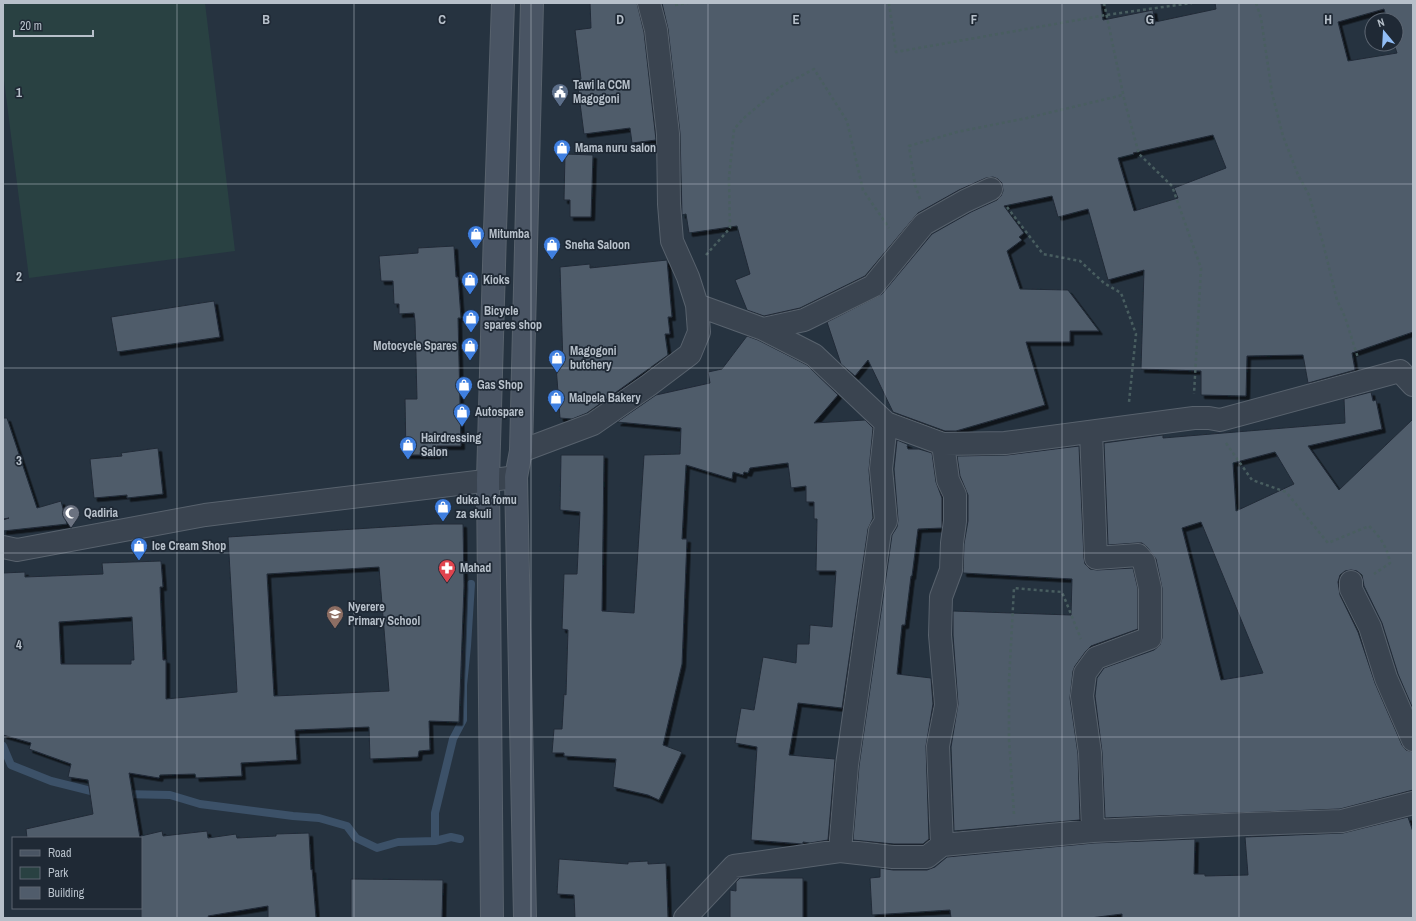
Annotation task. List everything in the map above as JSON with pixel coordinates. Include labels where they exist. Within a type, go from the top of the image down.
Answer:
[{"type":"main road","points":[[492,918],[488,480],[503,3]]},
{"type":"main road","points":[[524,918],[516,477],[521,451],[532,3]]},
{"type":"street","points":[[521,451],[592,424],[649,385],[690,354],[699,332],[697,305],[688,277],[672,241],[669,204],[668,134],[656,30],[649,3]]},
{"type":"street","points":[[762,329],[804,320],[873,286],[924,224],[965,201],[991,189]]},
{"type":"street","points":[[697,305],[762,329],[814,355],[886,423],[944,444],[1005,443],[1201,418],[1220,420],[1400,371],[1413,385]]},
{"type":"street","points":[[840,851],[847,765],[860,670],[880,532],[886,521],[881,469],[886,423]]},
{"type":"street","points":[[1091,432],[1096,558],[1138,554],[1144,562],[1150,588],[1150,638],[1096,658],[1085,673],[1082,696],[1090,753],[1093,831]]},
{"type":"street","points":[[942,845],[938,746],[946,705],[940,635],[941,597],[951,570],[955,521],[955,495],[948,480],[944,444]]},
{"type":"street","points":[[3,547],[17,550],[205,515],[516,477]]},
{"type":"street","points":[[1351,582],[1351,589],[1370,627],[1386,678],[1413,740]]},
{"type":"street","points":[[685,918],[734,866],[840,851],[893,857],[928,858],[942,845],[1093,831],[1342,821],[1413,803]]},
{"type":"path","points":[[889,3],[896,52],[1106,15],[1192,3]]},
{"type":"path","points":[[1104,3],[1123,95],[1139,154],[1172,186],[1201,268],[1197,324],[1201,418],[1252,480],[1286,492],[1328,543],[1369,526],[1377,534],[1389,556],[1390,563],[1372,575],[1351,582]]},
{"type":"path","points":[[1256,3],[1261,18],[1272,93],[1283,136],[1298,175],[1309,195],[1323,243],[1336,300],[1345,317],[1365,381]]},
{"type":"path","points":[[688,277],[730,228],[729,178],[734,129],[744,117],[782,86],[814,69],[847,121],[863,190],[904,249]]},
{"type":"path","points":[[928,222],[915,185],[909,146],[957,132],[1026,118],[1123,95]]},
{"type":"path","points":[[991,189],[994,190],[1043,254],[1080,261],[1104,283],[1121,293],[1136,334],[1126,427]]},
{"type":"path","points":[[1015,838],[1009,739],[1009,681],[1014,588],[1062,592],[1079,632],[1088,659],[1096,658]]},
{"type":"green space","points":[[3,3],[205,3],[235,251],[29,278],[3,72]]},
{"type":"building","points":[[590,3],[637,3],[644,32],[656,140],[632,143],[630,128],[584,134],[577,80],[581,79],[575,30],[591,28]]},
{"type":"building","points":[[662,3],[1101,3],[1103,20],[1153,10],[1155,22],[1216,9],[1215,3],[1413,3],[1413,332],[1352,353],[1355,370],[1308,383],[1303,355],[1247,356],[1246,396],[1201,395],[1201,371],[1141,369],[1144,270],[1108,280],[1088,209],[1058,217],[1052,196],[1004,206],[1024,233],[1019,237],[1022,240],[1007,251],[1020,289],[1068,290],[1099,331],[1070,331],[1070,342],[1026,342],[1045,405],[956,431],[945,431],[893,412],[868,360],[855,376],[841,364],[827,322],[882,294],[932,234],[971,212],[997,200],[1003,191],[1002,183],[993,177],[986,178],[959,190],[918,213],[865,276],[800,308],[764,316],[747,310],[735,280],[750,274],[737,226],[689,233],[686,214],[682,215],[680,133],[668,29]],"holes":[[[1213,135],[1226,168],[1174,188],[1178,198],[1134,211],[1118,158],[1134,154],[1133,153]]]},
{"type":"building","points":[[565,154],[593,155],[591,217],[570,217],[570,200],[564,200]]},
{"type":"building","points":[[454,246],[461,318],[458,318],[461,446],[437,446],[437,455],[406,455],[405,399],[417,399],[414,313],[399,314],[399,304],[394,304],[393,281],[381,281],[379,256],[418,253],[418,248]]},
{"type":"building","points":[[667,260],[672,317],[668,317],[670,334],[665,334],[668,355],[587,413],[572,419],[560,418],[556,366],[563,365],[560,267],[590,264],[590,268]]},
{"type":"building","points":[[214,301],[220,337],[117,352],[111,317]]},
{"type":"building","points":[[747,336],[807,365],[838,395],[814,423],[865,420],[873,428],[869,470],[873,518],[868,529],[842,708],[798,703],[789,755],[835,759],[828,840],[810,843],[803,842],[803,844],[751,840],[757,747],[735,743],[741,708],[754,710],[763,657],[796,663],[797,644],[809,644],[810,625],[832,627],[836,571],[816,571],[817,519],[814,519],[814,502],[806,502],[806,486],[791,488],[788,463],[750,468],[748,473],[744,472],[743,475],[733,472],[732,479],[686,465],[682,539],[687,539],[682,664],[663,745],[682,752],[659,800],[648,795],[613,787],[616,759],[564,756],[564,753],[552,753],[554,729],[562,729],[564,694],[566,695],[568,630],[562,629],[564,574],[577,574],[580,512],[560,510],[561,455],[604,455],[602,611],[634,613],[644,455],[680,454],[681,428],[617,422],[656,395],[710,383],[708,372],[722,369]]},
{"type":"building","points":[[1371,392],[1373,401],[1376,400],[1382,429],[1308,446],[1339,490],[1413,419],[1413,709],[1398,674],[1382,623],[1364,586],[1362,575],[1357,571],[1345,571],[1340,575],[1338,582],[1340,595],[1358,632],[1375,683],[1402,745],[1406,750],[1413,752],[1413,790],[1340,809],[1105,818],[1102,752],[1095,696],[1097,678],[1104,668],[1154,650],[1160,645],[1162,638],[1162,588],[1156,559],[1142,543],[1108,545],[1104,443],[1163,435],[1163,438],[1345,423],[1344,399]],"holes":[[[1275,452],[1294,484],[1236,511],[1233,463]],[[1201,522],[1263,673],[1221,680],[1182,528]]]},
{"type":"building","points":[[3,418],[7,418],[37,508],[61,501],[67,524],[3,531],[3,520],[9,518],[3,519]]},
{"type":"building","points":[[897,440],[909,445],[907,446],[908,449],[919,449],[932,453],[936,482],[942,498],[942,528],[918,529],[905,625],[902,625],[897,674],[931,678],[933,704],[926,746],[929,839],[923,844],[894,844],[853,840],[859,766],[892,535],[897,527],[898,520],[894,469]]},
{"type":"building","points":[[1079,446],[1085,564],[1090,569],[1097,570],[1133,568],[1138,589],[1138,629],[1091,646],[1075,666],[1073,671],[1070,698],[1078,754],[1080,820],[954,831],[951,747],[958,704],[953,635],[953,611],[1071,615],[1072,579],[963,573],[964,544],[968,521],[968,495],[960,476],[957,456],[1007,455]]},
{"type":"building","points":[[158,448],[163,494],[127,498],[127,495],[94,498],[90,459],[122,456],[121,453]]},
{"type":"building","points":[[434,524],[463,524],[464,586],[459,722],[429,721],[430,750],[419,751],[418,757],[370,759],[369,727],[295,730],[297,760],[241,763],[242,776],[196,778],[195,774],[160,775],[159,778],[129,773],[140,837],[27,837],[26,829],[93,814],[88,780],[68,777],[71,764],[29,749],[31,743],[3,735],[3,573],[25,572],[25,577],[103,574],[102,563],[161,561],[163,587],[160,587],[163,660],[166,660],[166,699],[237,692],[228,537]],"holes":[[[379,567],[389,691],[274,696],[267,574]],[[132,617],[134,660],[131,660],[131,664],[61,664],[59,622]]]},
{"type":"building","points":[[1408,817],[1413,832],[1413,918],[1122,918],[1122,914],[1090,918],[951,918],[950,910],[872,915],[870,878],[880,877],[880,868],[893,870],[927,870],[935,867],[947,857],[1094,843],[1195,839],[1194,874],[1205,874],[1205,876],[1248,875],[1245,837],[1343,833]]},
{"type":"building","points":[[162,831],[163,836],[207,831],[208,838],[236,834],[237,838],[276,836],[276,834],[309,833],[316,918],[268,918],[268,906],[208,916],[209,918],[141,918],[141,836]]},
{"type":"building","points":[[559,859],[628,864],[628,862],[648,861],[648,864],[666,863],[668,918],[575,918],[574,895],[557,894]]},
{"type":"building","points":[[740,878],[803,878],[803,918],[730,918],[730,890],[736,891],[736,882]]},
{"type":"building","points":[[351,879],[443,880],[442,918],[351,918]]},
{"type":"waterway","points":[[435,841],[435,813],[453,739],[463,720],[463,685],[471,584]]},
{"type":"waterway","points":[[3,746],[11,765],[51,781],[99,793]]},
{"type":"waterway","points":[[122,794],[170,795],[200,804],[319,818],[347,826],[356,838],[377,848],[398,842],[435,841],[451,837],[460,839]]},
{"type":"place","name":"Tawi la CCM Magogoni","points":[[560,107]]},
{"type":"place","name":"Mama nuru salon","points":[[562,163]]},
{"type":"place","name":"Mitumba","points":[[476,249]]},
{"type":"place","name":"Sneha Saloon","points":[[552,260]]},
{"type":"place","name":"Kioks","points":[[470,295]]},
{"type":"place","name":"Bicycle spares shop","points":[[471,333]]},
{"type":"place","name":"Motocycle Spares","points":[[470,361]]},
{"type":"place","name":"Magogoni butchery","points":[[557,373]]},
{"type":"place","name":"Gas Shop","points":[[464,400]]},
{"type":"place","name":"Malpela Bakery","points":[[556,413]]},
{"type":"place","name":"Autospare","points":[[462,427]]},
{"type":"place","name":"Hairdressing Salon","points":[[408,460]]},
{"type":"place","name":"duka la fomu za skuli","points":[[443,522]]},
{"type":"place","name":"Qadiria","points":[[71,528]]},
{"type":"place","name":"Ice Cream Shop","points":[[139,561]]},
{"type":"place","name":"Mahad","points":[[447,583]]},
{"type":"place","name":"Nyerere Primary School","points":[[335,629]]}]
